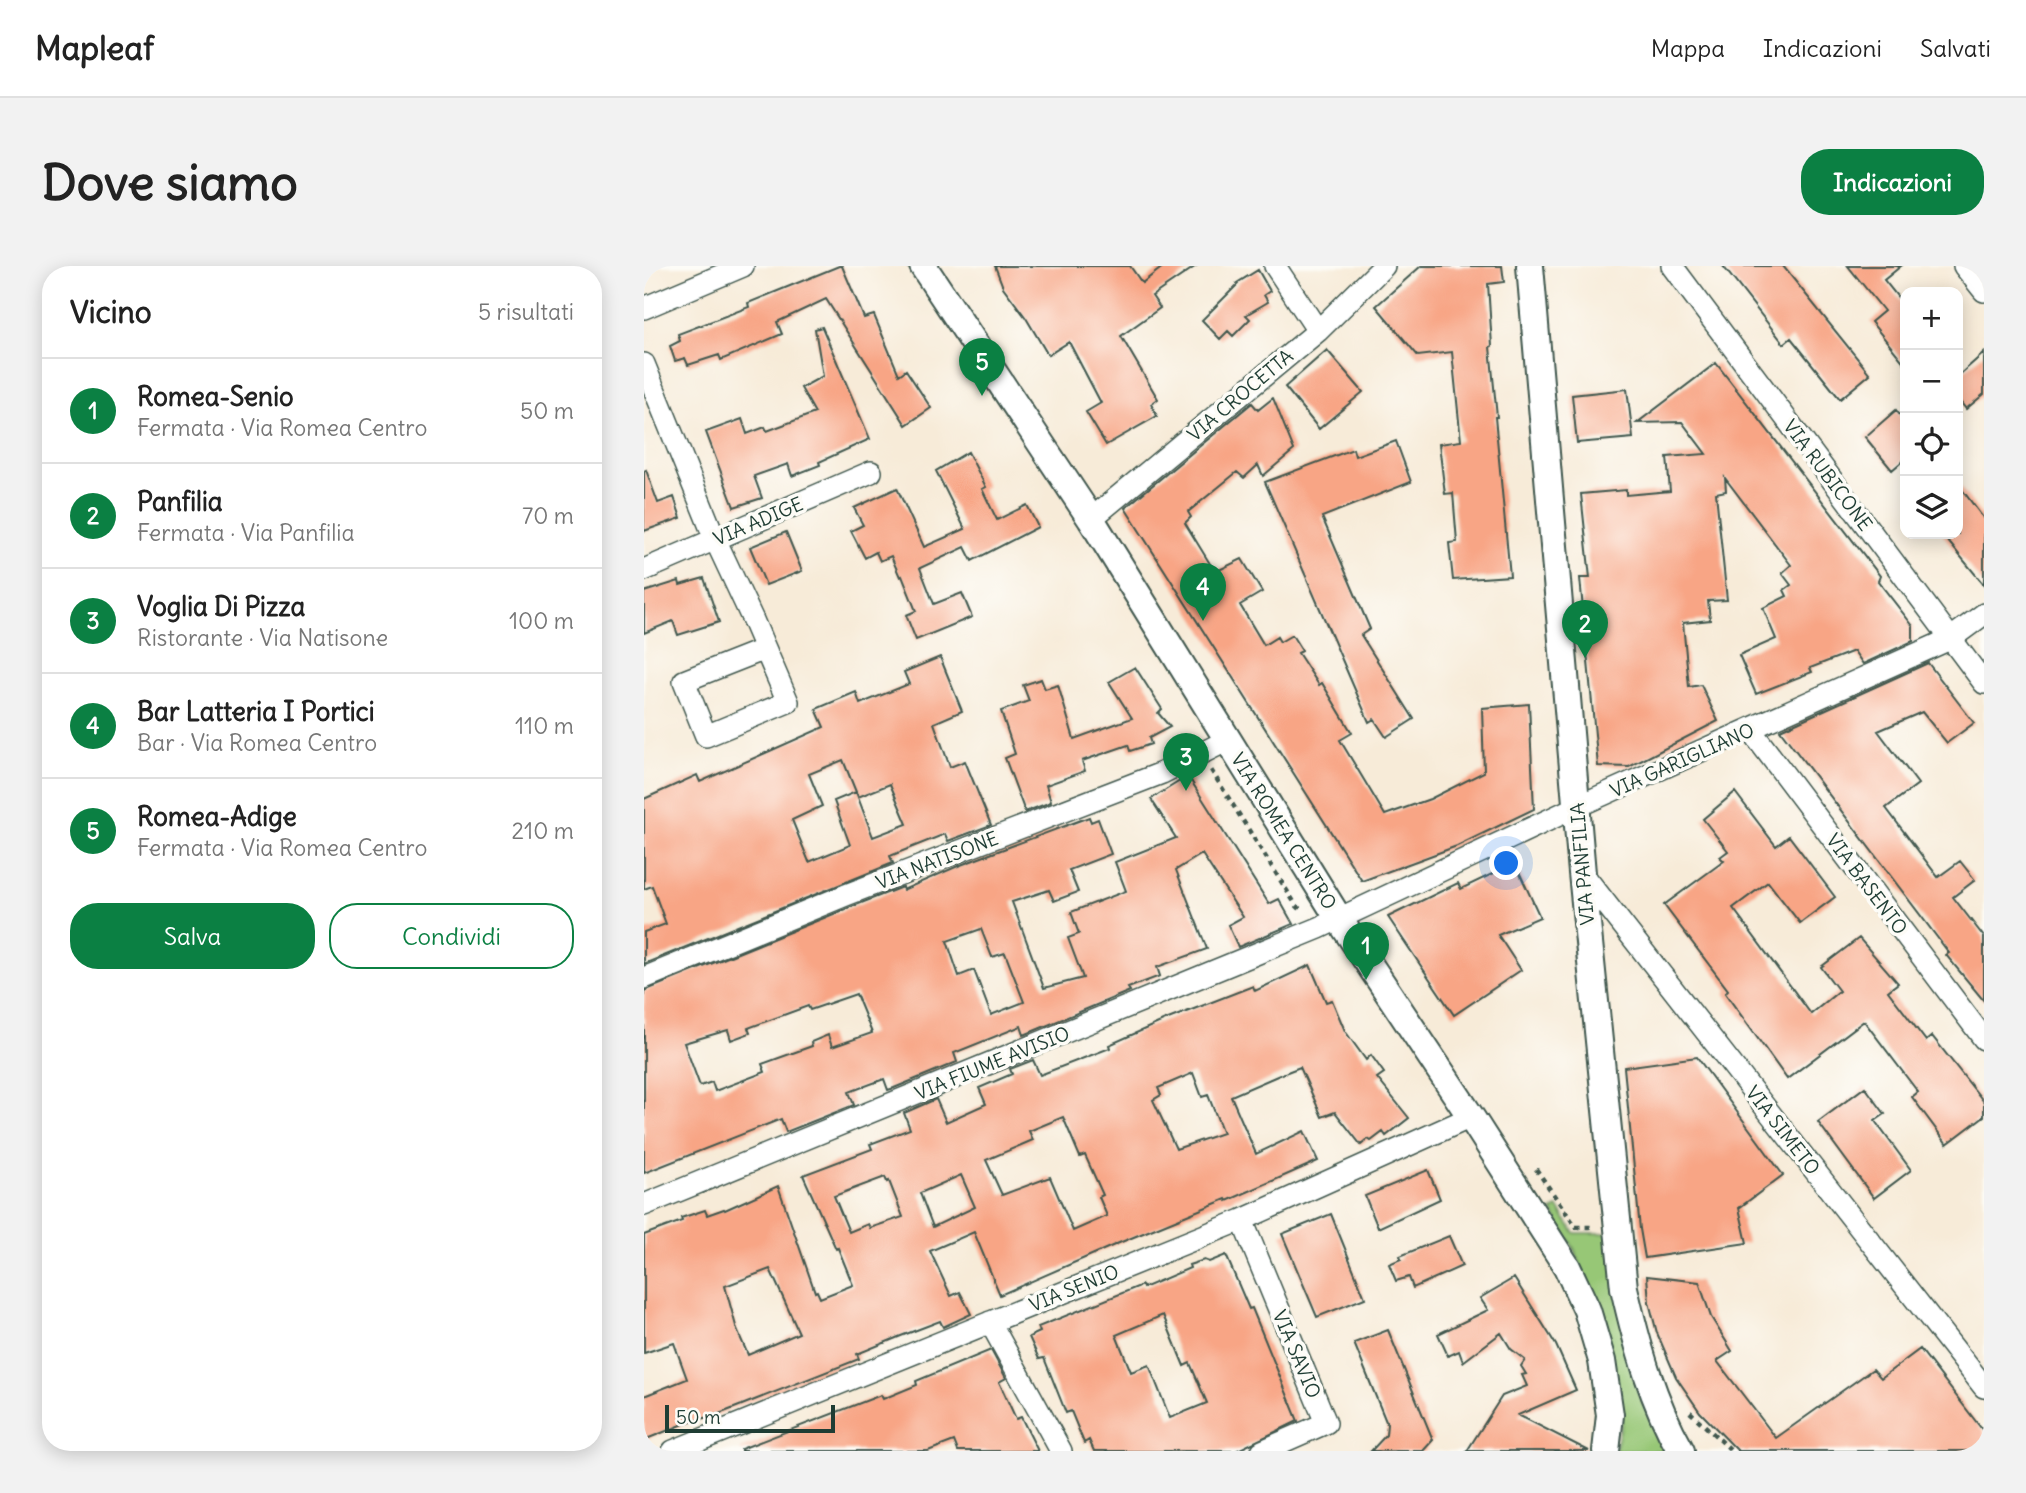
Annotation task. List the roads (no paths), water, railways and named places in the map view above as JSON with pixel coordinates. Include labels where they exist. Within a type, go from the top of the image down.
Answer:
[{"type":"street","points":[[644,308],[743,266]]},
{"type":"street","name":"VIA ROMEA CENTRO","points":[[923,266],[1091,519],[1339,919],[1471,1117],[1579,1288],[1596,1337],[1608,1388],[1610,1415],[1606,1451]]},
{"type":"street","points":[[1275,266],[1318,331]]},
{"type":"street","name":"VIA CROCETTA","points":[[1091,519],[1318,331],[1384,266]]},
{"type":"street","name":"VIA PANFILIA","points":[[1530,266],[1582,873],[1625,1288],[1635,1336],[1653,1392],[1681,1451]]},
{"type":"street","name":"VIA RUBICONE","points":[[1672,266],[1984,683]]},
{"type":"street","points":[[1964,266],[1984,291]]},
{"type":"street","points":[[644,364],[715,540],[752,618],[788,702],[706,736],[684,681],[765,649]]},
{"type":"street","name":"VIA ADIGE","points":[[644,570],[871,472]]},
{"type":"street","name":"VIA GARIGLIANO","points":[[1339,919],[1576,807],[1951,639],[1984,614]]},
{"type":"street","name":"VIA BASENTO","points":[[1750,729],[1984,1039]]},
{"type":"street","name":"VIA NATISONE","points":[[644,978],[846,895],[1162,772],[1228,740]]},
{"type":"street","name":"VIA SIMETO","points":[[1582,873],[1984,1387]]},
{"type":"street","name":"VIA FIUME AVISIO","points":[[644,1205],[1339,919]]},
{"type":"street","name":"VIA SENIO","points":[[673,1451],[1242,1220],[1471,1117]]},
{"type":"street","name":"VIA SAVIO","points":[[1242,1220],[1326,1423],[1262,1451]]},
{"type":"street","points":[[990,1322],[1061,1451]]},
{"type":"place","name":"Romea-Adige","points":[[982,396]]},
{"type":"place","name":"Bar Latteria I Portici","points":[[1203,621]]},
{"type":"place","name":"Panfilia","points":[[1585,658]]},
{"type":"place","name":"Voglia Di Pizza","points":[[1186,791]]},
{"type":"place","name":"Romea-Senio","points":[[1366,980]]}]
